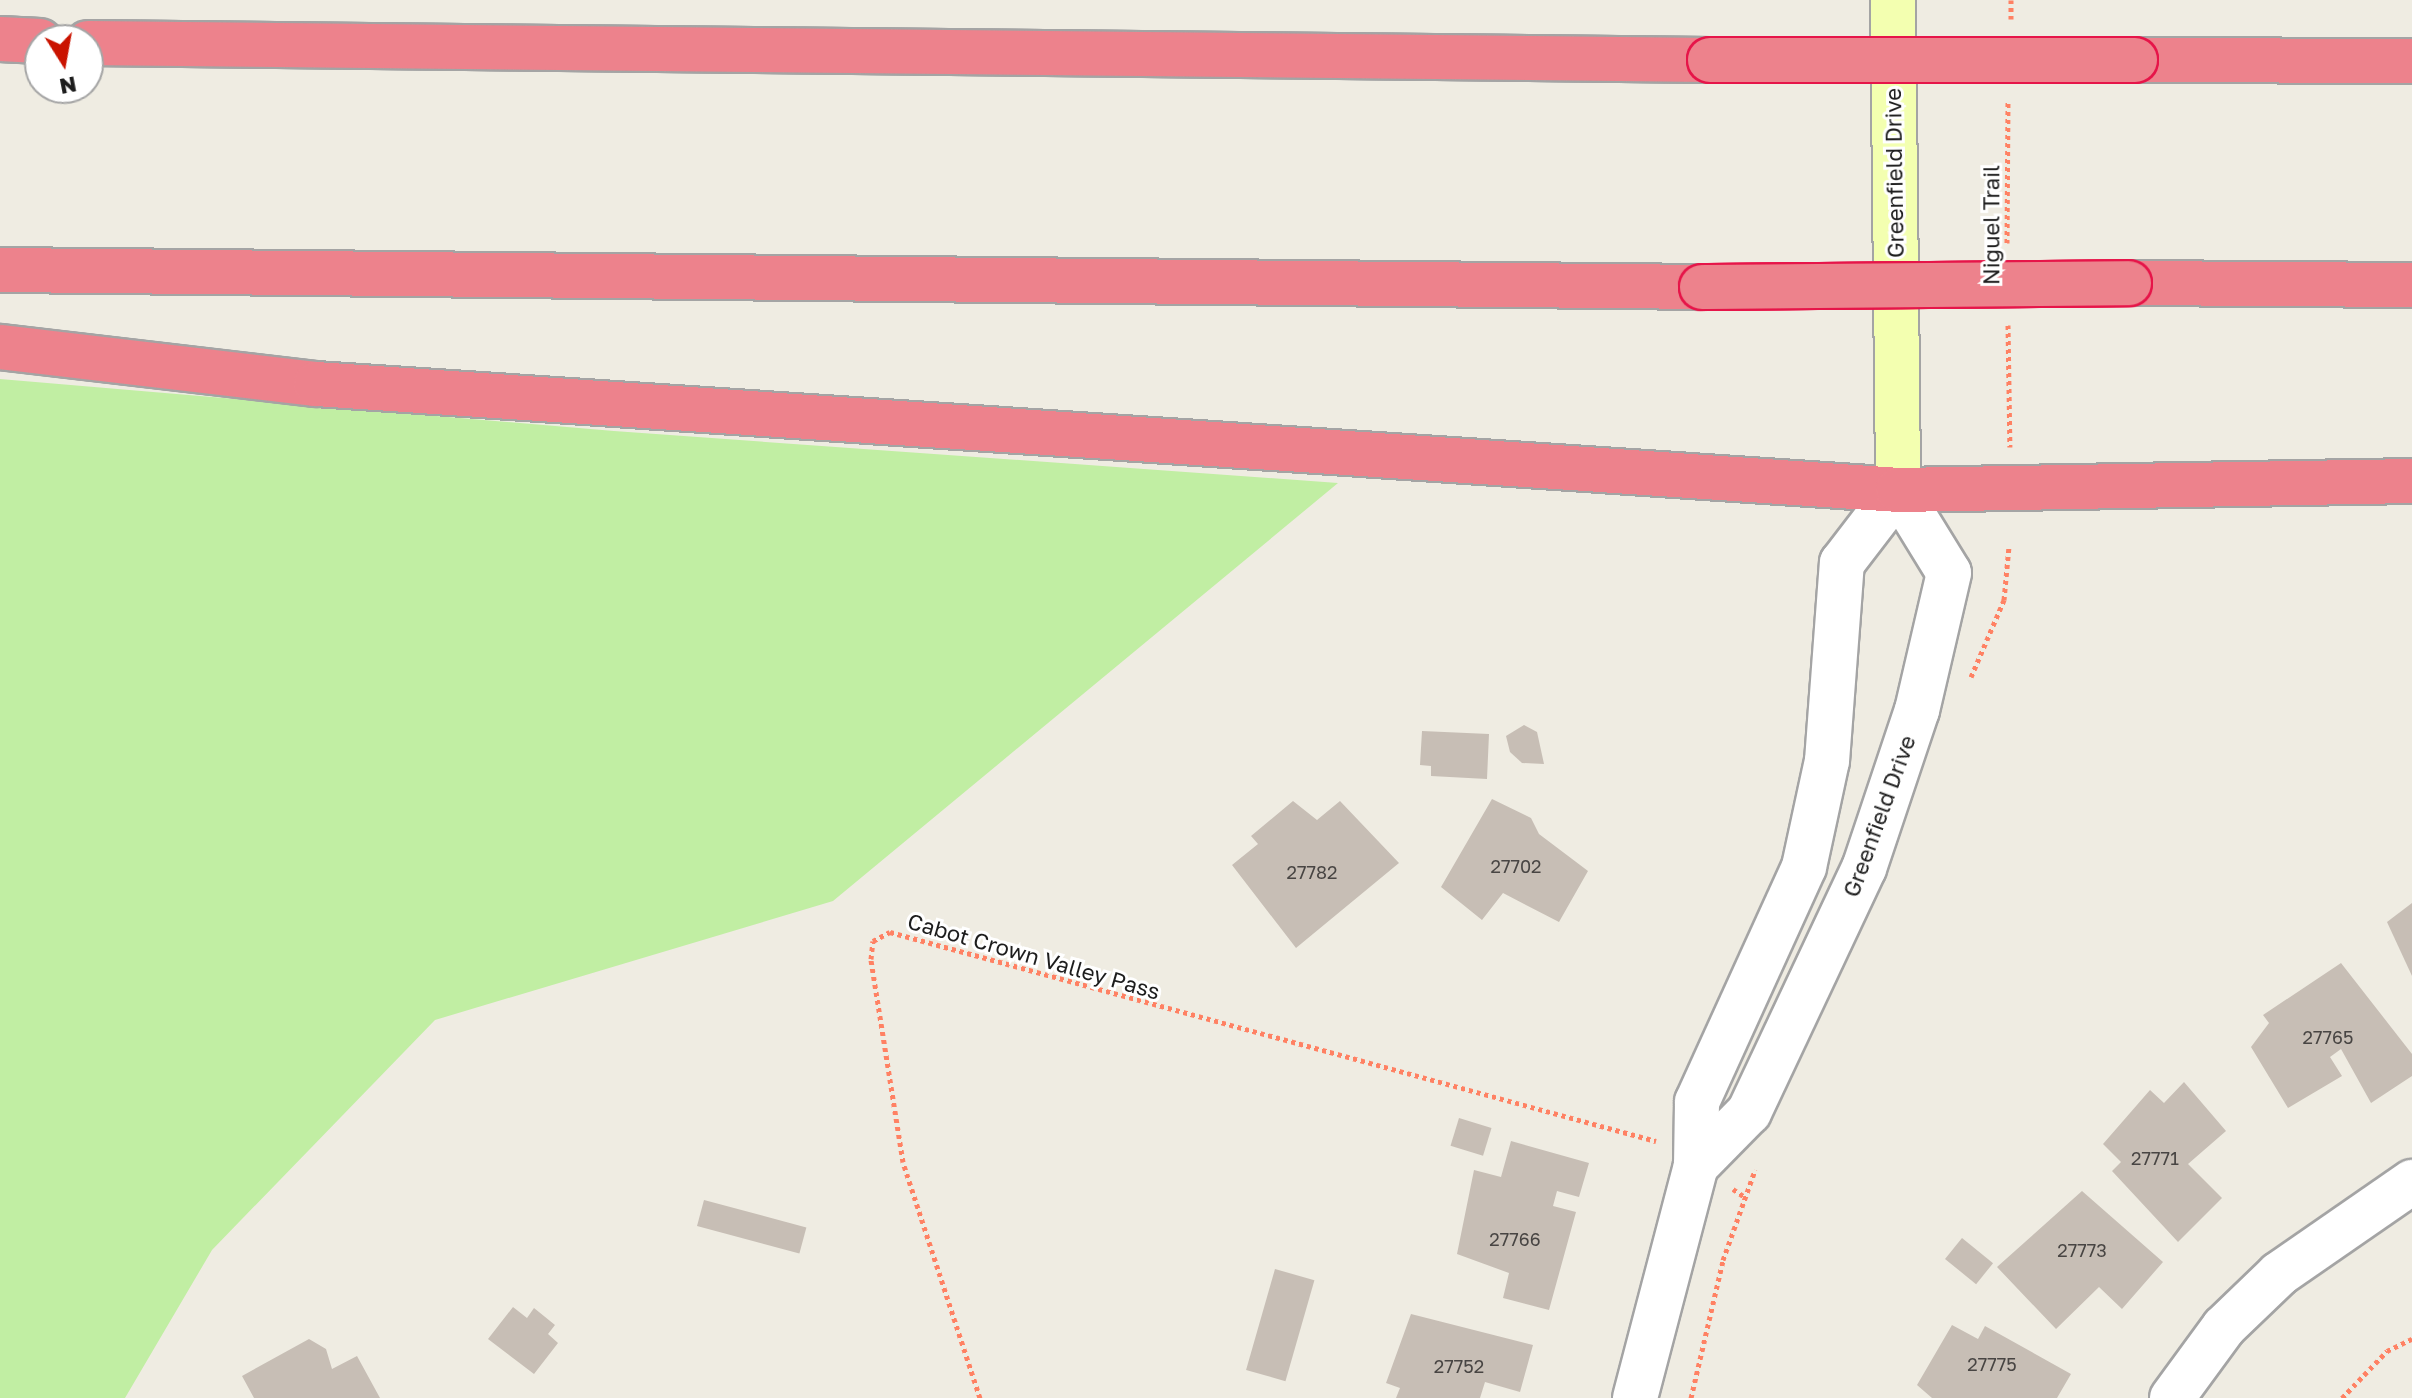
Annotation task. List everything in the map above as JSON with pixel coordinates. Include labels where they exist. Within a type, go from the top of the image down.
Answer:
[{"type":"highway","points":[[0,39],[24,40]]},
{"type":"highway","points":[[104,43],[1710,60],[2412,61]]},
{"type":"highway","points":[[0,270],[1702,287],[2129,283],[2412,285]]},
{"type":"highway","points":[[0,347],[316,384],[1898,490],[2412,481]]},
{"type":"main road","name":"Greenfield Drive","points":[[1893,0],[1898,490]]},
{"type":"street","name":"Greenfield Drive","points":[[1635,1398],[1696,1166],[1697,1102],[1804,867],[1822,789],[1842,563],[1898,490],[1949,573],[1887,798],[1864,868],[1749,1112],[1696,1166]]},
{"type":"street","points":[[1822,789],[1887,798]]},
{"type":"street","points":[[2172,1398],[2224,1327],[2279,1274],[2412,1182]]},
{"type":"path","points":[[2010,32],[2011,0]]},
{"type":"path","name":"Niguel Trail","points":[[2007,252],[2008,96]]},
{"type":"path","name":"Niguel Trail","points":[[2008,313],[2010,450]]},
{"type":"path","name":"Cabot Crown Valley Pass","points":[[980,1398],[903,1162],[871,959],[873,941],[890,932],[1646,1135]]},
{"type":"path","points":[[2342,1398],[2387,1351],[2412,1339]]},
{"type":"green space","points":[[0,379],[614,431],[1338,483],[833,901],[435,1020],[212,1250],[125,1398],[0,1398]]},
{"type":"building","points":[[1524,725],[1537,732],[1544,764],[1522,763],[1510,752],[1506,736]]},
{"type":"building","points":[[1422,731],[1489,734],[1487,779],[1431,776],[1431,766],[1420,765]]},
{"type":"building","points":[[1492,799],[1531,818],[1539,834],[1588,871],[1559,922],[1503,893],[1482,920],[1441,887]]},
{"type":"building","points":[[1293,801],[1317,820],[1340,801],[1399,863],[1296,948],[1232,865],[1258,844],[1251,836]]},
{"type":"building","points":[[2412,903],[2412,976],[2387,922]]},
{"type":"building","points":[[2341,963],[2412,1054],[2412,1076],[2371,1103],[2341,1049],[2330,1057],[2342,1076],[2288,1108],[2251,1047],[2269,1023],[2263,1015]]},
{"type":"building","points":[[2184,1082],[2226,1131],[2188,1164],[2222,1198],[2178,1242],[2112,1171],[2121,1162],[2103,1144],[2150,1090],[2164,1103]]},
{"type":"building","points":[[1459,1118],[1492,1128],[1483,1156],[1451,1146]]},
{"type":"building","points":[[1511,1141],[1589,1163],[1579,1197],[1557,1191],[1553,1206],[1576,1212],[1549,1310],[1503,1298],[1509,1273],[1457,1254],[1474,1170],[1501,1177]]},
{"type":"building","points":[[2082,1191],[2163,1262],[2122,1309],[2099,1287],[2056,1329],[1997,1267]]},
{"type":"building","points":[[704,1200],[806,1227],[799,1254],[697,1226]]},
{"type":"building","points":[[1962,1238],[1993,1263],[1976,1284],[1945,1259]]},
{"type":"building","points":[[1275,1269],[1314,1280],[1285,1381],[1246,1370]]},
{"type":"building","points":[[513,1307],[527,1318],[534,1308],[555,1325],[548,1334],[558,1343],[534,1374],[488,1339]]},
{"type":"building","points":[[1411,1314],[1533,1345],[1520,1392],[1485,1382],[1480,1398],[1396,1398],[1400,1388],[1386,1383]]},
{"type":"building","points":[[1952,1325],[1978,1339],[1985,1326],[2071,1374],[2057,1398],[1932,1398],[1917,1385]]},
{"type":"building","points":[[309,1339],[326,1349],[332,1369],[357,1356],[380,1398],[254,1398],[242,1376]]}]
